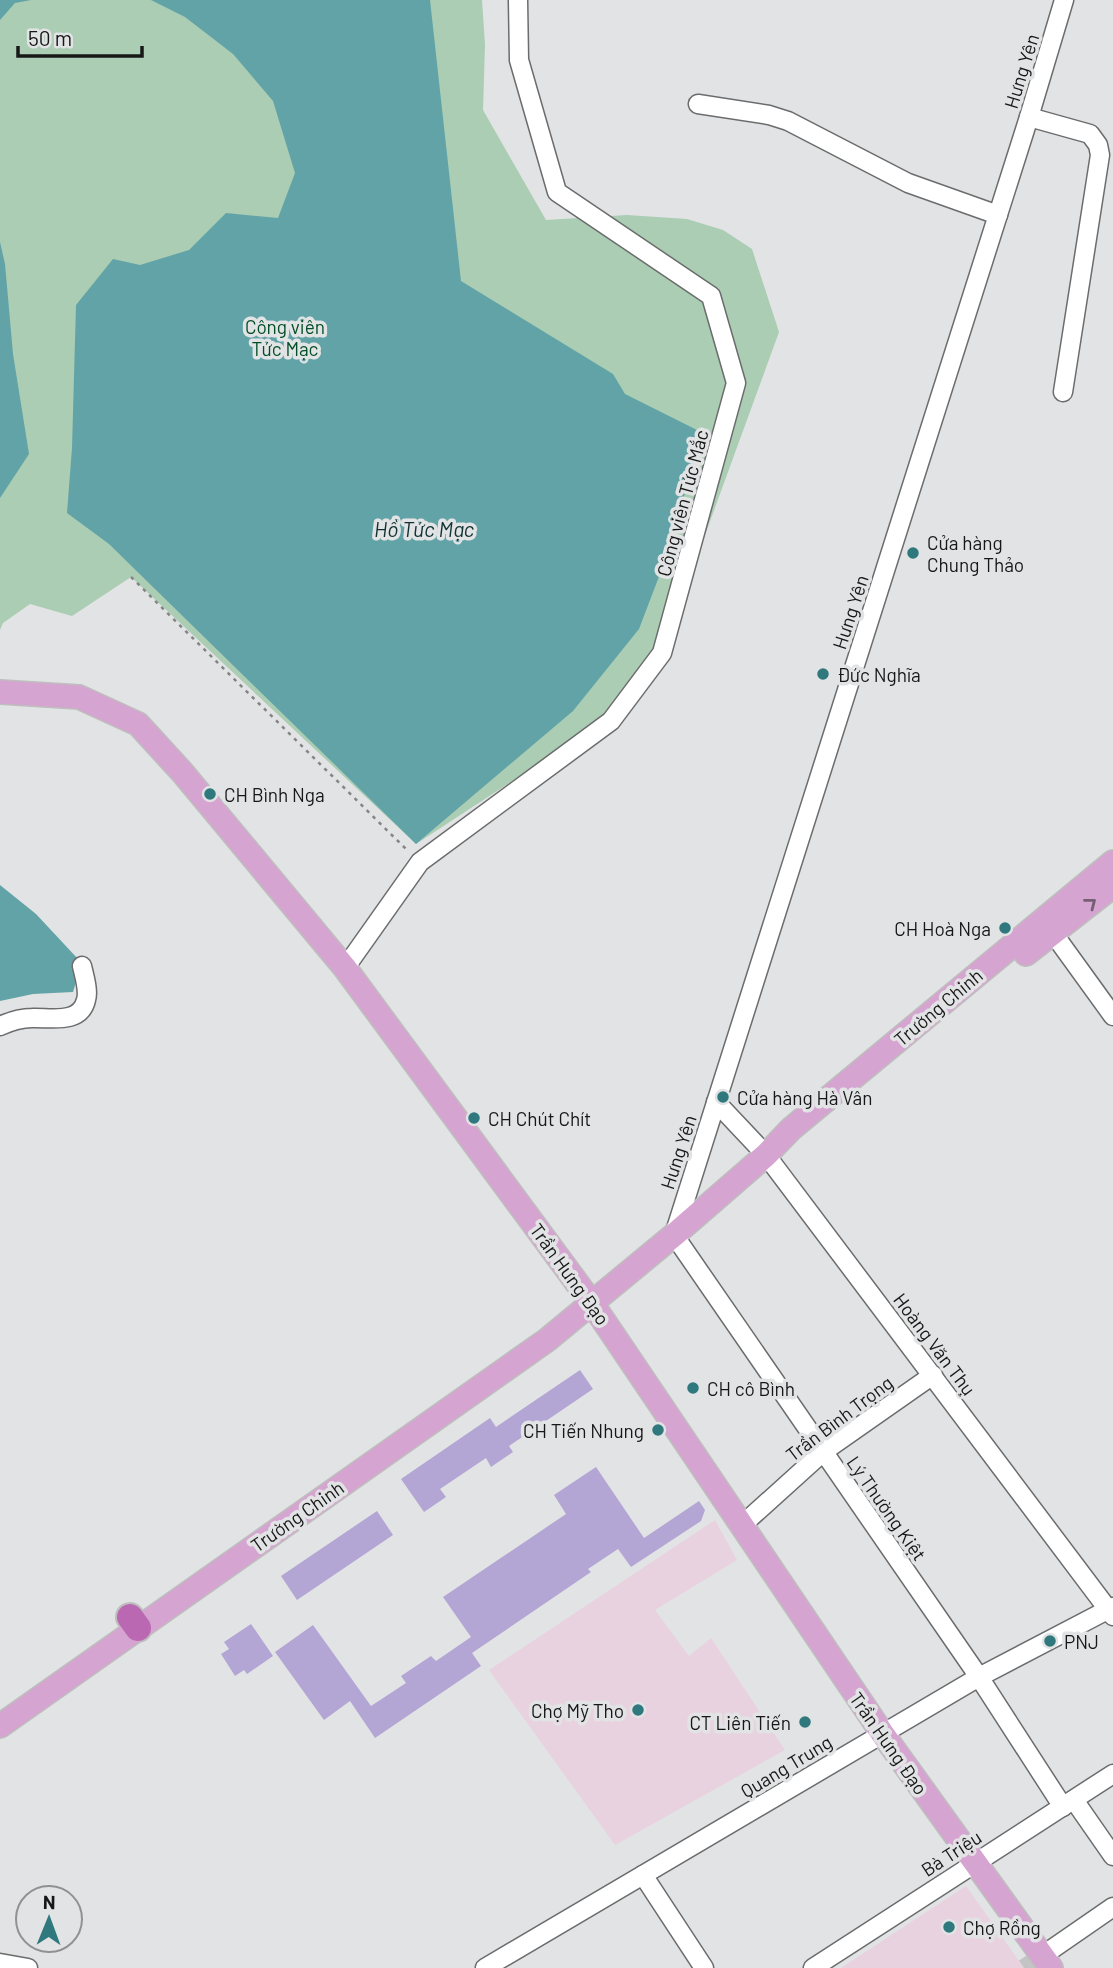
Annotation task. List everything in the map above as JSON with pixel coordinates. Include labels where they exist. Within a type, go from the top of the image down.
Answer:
[{"type":"main road","name":"Trần Hưng Đạo","points":[[0,692],[79,697],[138,724],[182,772],[345,968],[590,1302],[882,1733],[1046,1962]]},
{"type":"main road","name":"Trường Chinh","points":[[0,1726],[134,1623],[541,1325],[590,1302],[674,1235],[766,1155],[791,1129],[977,984],[1113,862]]},
{"type":"main road","name":"Trường Chinh","points":[[977,984],[1053,933],[1113,886]]},
{"type":"main road","name":"Trường Chinh","points":[[0,1710],[134,1623]]},
{"type":"street","name":"Công viên Tức Mắc","points":[[345,968],[420,862],[611,721],[662,653],[736,383],[711,296],[557,192],[519,60],[518,0]]},
{"type":"street","name":"Hưng Yên","points":[[674,1235],[1029,117],[1063,0]]},
{"type":"street","points":[[698,104],[769,115],[788,121],[908,183],[998,215]]},
{"type":"street","points":[[1029,117],[1090,134],[1098,145],[1100,155],[1063,392]]},
{"type":"street","points":[[1053,933],[1113,1016]]},
{"type":"street","points":[[0,1026],[12,1020],[65,1019],[79,1012],[87,999],[82,966]]},
{"type":"street","name":"Hoàng Văn Thụ","points":[[716,1102],[766,1155],[1111,1611]]},
{"type":"street","name":"Lý Thường Kiệt","points":[[674,1235],[979,1677],[1069,1803],[1113,1856]]},
{"type":"street","name":"Trần Bình Trọng","points":[[741,1526],[823,1452],[933,1375]]},
{"type":"street","name":"Quang Trung","points":[[485,1968],[979,1677],[1111,1611]]},
{"type":"street","name":"Bà Triệu","points":[[813,1968],[1113,1774]]},
{"type":"street","points":[[643,1875],[704,1968]]},
{"type":"street","points":[[1046,1962],[1113,1908]]},
{"type":"street","points":[[0,1963],[28,1968]]},
{"type":"path","points":[[131,576],[420,862]]},
{"type":"shaded area","name":"Chợ Mỹ Tho","points":[[715,1520],[737,1560],[655,1610],[689,1656],[711,1638],[785,1750],[615,1845],[489,1670]]},
{"type":"shaded area","name":"Chợ Rồng","points":[[966,1886],[1024,1968],[841,1968]]},
{"type":"green space","name":"Hồ Tức Mạc","points":[[0,0],[482,0],[485,45],[483,110],[546,220],[627,215],[687,219],[723,230],[752,249],[779,332],[662,653],[619,711],[416,844],[131,577],[72,616],[30,604],[3,623],[0,630]]},
{"type":"water","points":[[0,0],[31,0],[15,3],[0,20]]},
{"type":"water","name":"Hồ Tức Mạc","points":[[151,0],[430,0],[461,281],[613,374],[625,394],[699,431],[676,532],[639,629],[573,711],[416,844],[109,544],[67,513],[72,448],[76,305],[113,259],[140,265],[189,250],[226,213],[278,218],[295,173],[273,101],[233,54],[185,17]]},
{"type":"water","points":[[0,242],[5,264],[13,354],[29,454],[0,498]]},
{"type":"water","points":[[0,885],[36,914],[78,959],[73,992],[33,994],[0,1001]]},
{"type":"building","points":[[580,1370],[593,1389],[509,1446],[513,1452],[491,1467],[486,1458],[440,1489],[446,1497],[424,1512],[401,1479],[490,1418],[496,1427]]},
{"type":"building","points":[[596,1467],[644,1538],[699,1501],[705,1510],[701,1521],[631,1567],[618,1549],[588,1569],[591,1572],[472,1653],[481,1666],[375,1738],[350,1701],[324,1720],[275,1652],[313,1625],[371,1706],[406,1683],[401,1676],[431,1656],[436,1661],[471,1637],[443,1597],[566,1514],[554,1495]]},
{"type":"building","points":[[377,1511],[393,1535],[297,1600],[281,1576]]},
{"type":"building","points":[[251,1624],[273,1656],[247,1674],[244,1670],[235,1676],[221,1654],[229,1649],[224,1642]]},
{"type":"tunnel","points":[[1024,1968],[1042,1956]]},
{"type":"place","name":"Cửa hàng Chung Thảo","points":[[913,553]]},
{"type":"place","name":"Đức Nghĩa","points":[[823,674]]},
{"type":"place","name":"CH Bình Nga","points":[[210,794]]},
{"type":"place","name":"CH Hoà Nga","points":[[1005,928]]},
{"type":"place","name":"Cửa hàng Hà Vân","points":[[723,1097]]},
{"type":"place","name":"CH Chút Chít","points":[[474,1118]]},
{"type":"place","name":"CH cô Bình","points":[[693,1388]]},
{"type":"place","name":"CH Tiến Nhung","points":[[658,1430]]},
{"type":"place","name":"PNJ","points":[[1050,1641]]},
{"type":"place","name":"Chợ Mỹ Tho","points":[[638,1710]]},
{"type":"place","name":"CT Liên Tiến","points":[[805,1722]]},
{"type":"place","name":"Chợ Rồng","points":[[949,1927]]},
{"type":"park label","name":"Công viên Tức Mạc","points":[[285,337]]}]
